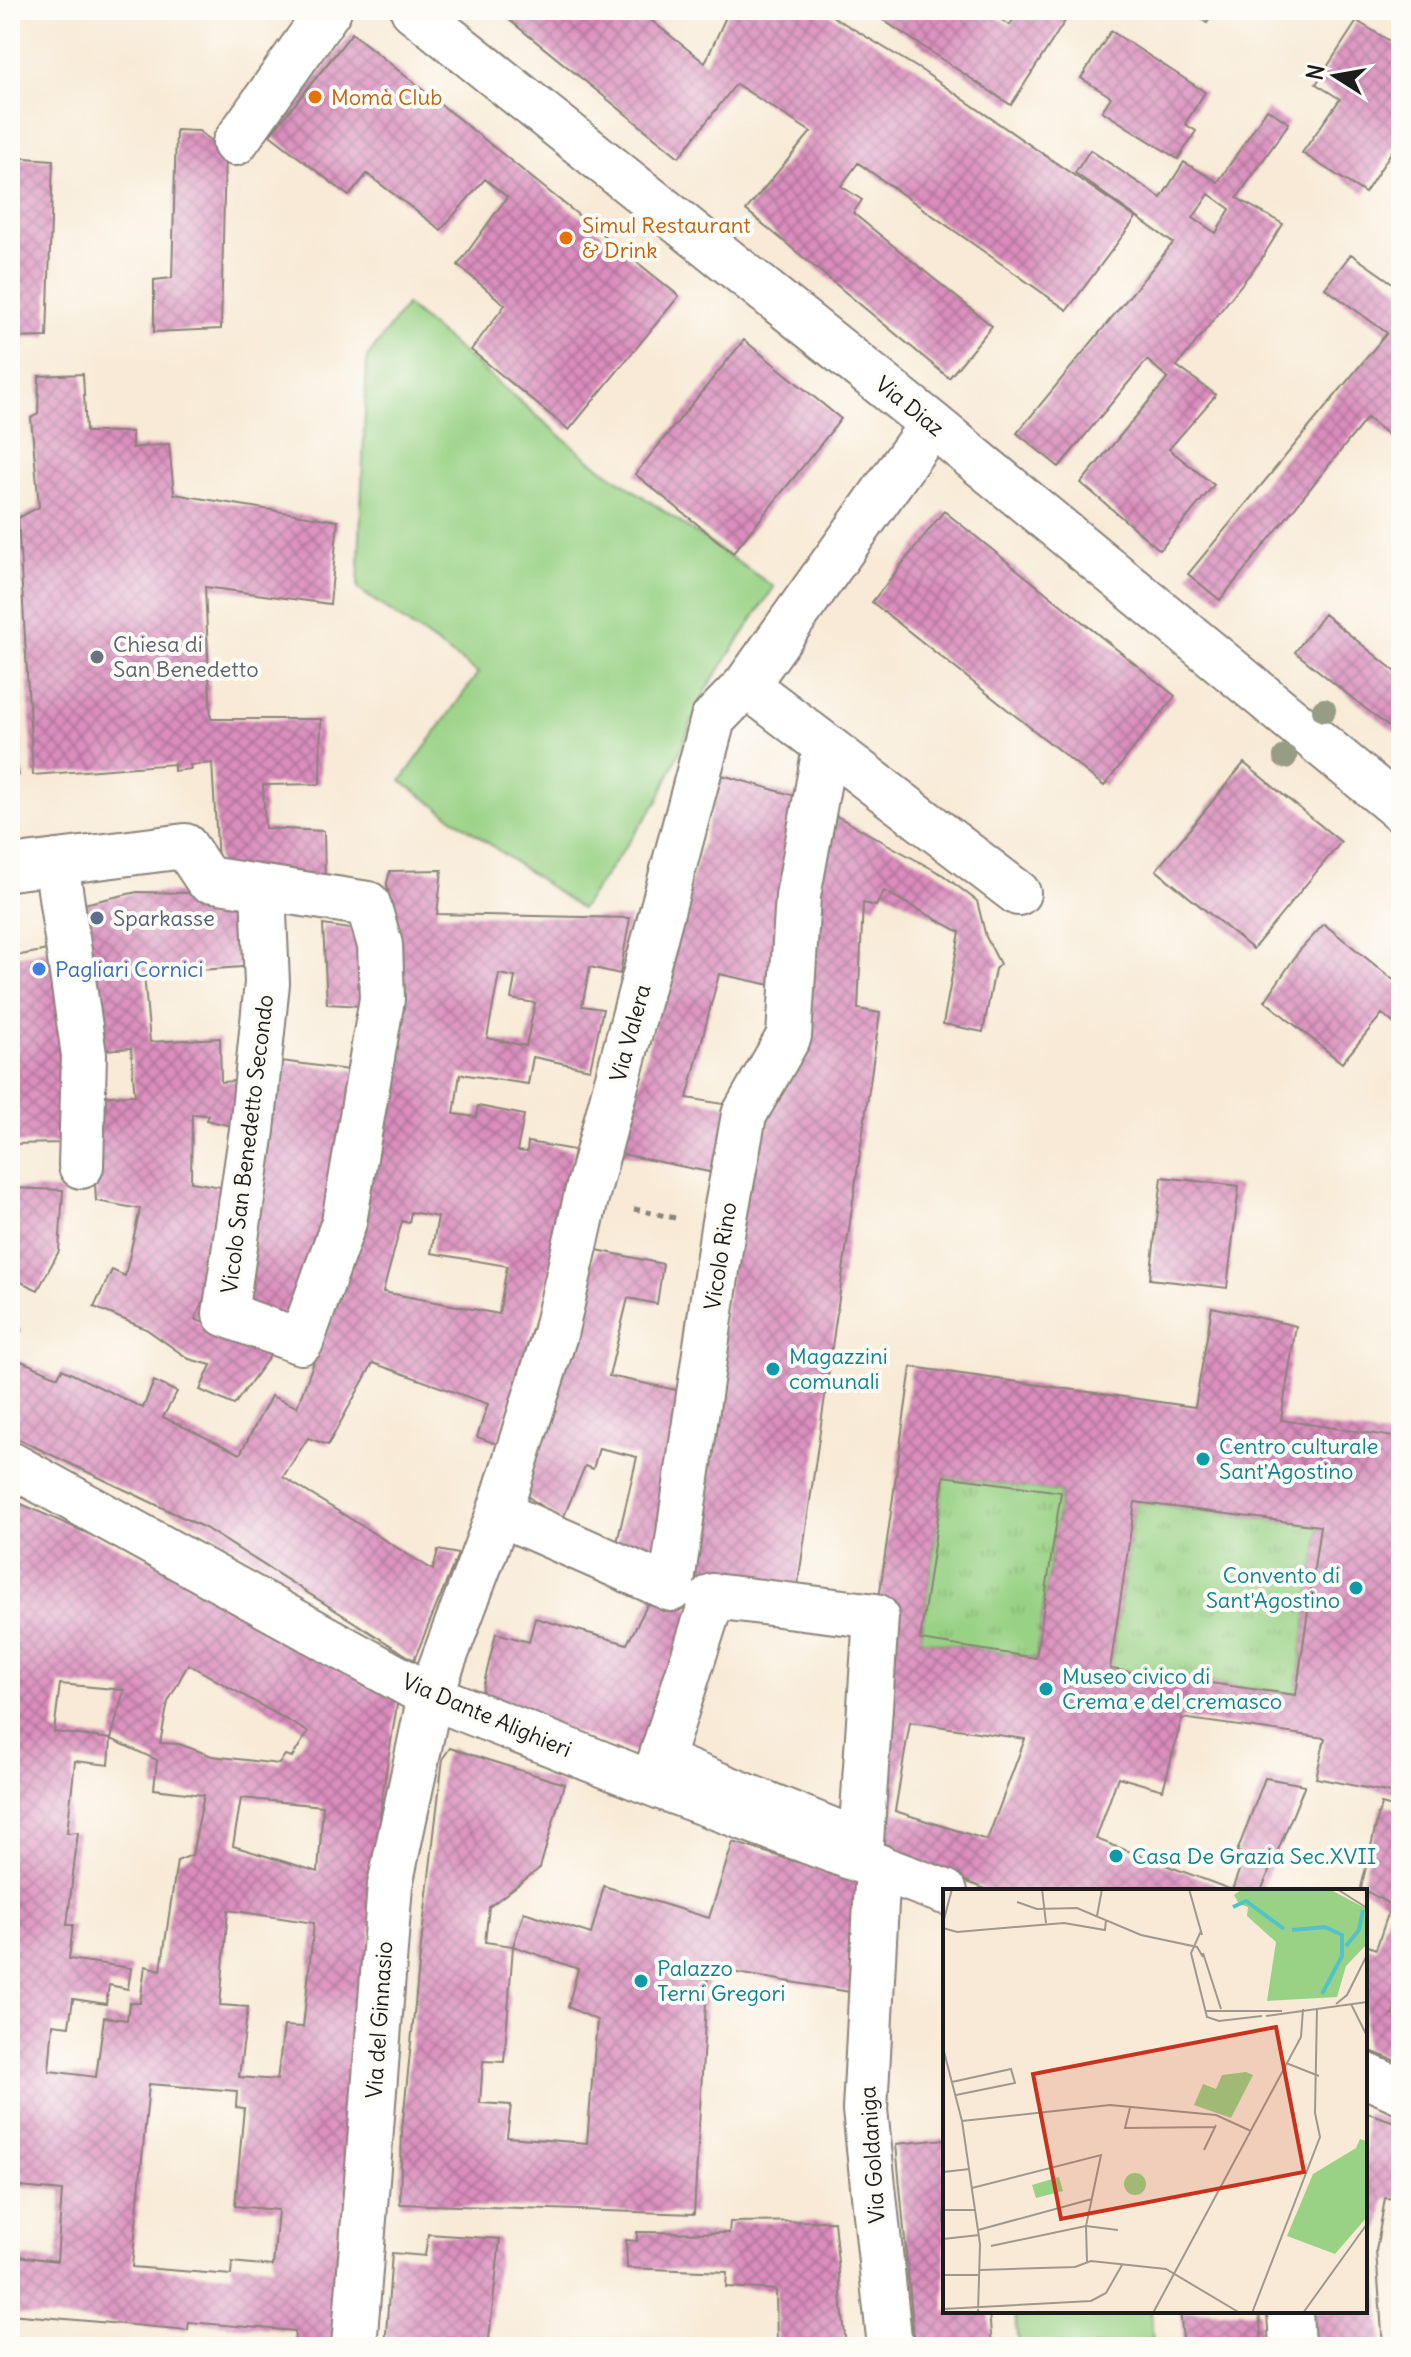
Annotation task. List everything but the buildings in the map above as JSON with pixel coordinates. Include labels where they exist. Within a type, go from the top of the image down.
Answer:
[{"type":"street","points":[[235,143],[329,10]]},
{"type":"street","name":"Via Diaz","points":[[413,10],[932,424],[1401,810]]},
{"type":"street","name":"Via Valera","points":[[430,1696],[499,1513],[555,1334],[586,1198],[713,719],[746,685],[932,424]]},
{"type":"street","points":[[746,685],[1018,893]]},
{"type":"street","name":"Vicolo Rino","points":[[499,1513],[671,1589],[723,1228],[744,1115],[789,1036],[798,896],[825,748]]},
{"type":"street","points":[[10,868],[185,846],[207,879],[263,890]]},
{"type":"street","points":[[56,862],[84,1055],[81,1166]]},
{"type":"street","name":"Vicolo San Benedetto Secondo","points":[[263,890],[368,904],[380,945],[382,999],[344,1222],[301,1342],[225,1314],[252,1130],[267,983],[263,890]]},
{"type":"street","name":"Via Dante Alighieri","points":[[10,1464],[430,1696],[661,1787],[870,1854],[943,1891]]},
{"type":"street","name":"Via Goldaniga","points":[[870,1854],[660,1761],[713,1596],[876,1616],[865,2110],[890,2347]]},
{"type":"street","name":"Via del Ginnasio","points":[[354,2347],[390,1885],[430,1696]]},
{"type":"street","points":[[1367,2076],[1401,2091]]},
{"type":"street","points":[[1290,2313],[1292,2347]]},
{"type":"path","points":[[10,17],[19,10]]},
{"type":"path","points":[[586,1198],[723,1228]]},
{"type":"green space","points":[[406,305],[587,458],[774,587],[706,690],[658,801],[581,909],[401,781],[478,673],[358,589],[367,358]]},
{"type":"green space","points":[[944,1476],[1061,1492],[1036,1658],[920,1640]]},
{"type":"green space","points":[[1135,1502],[1320,1526],[1296,1695],[1110,1669]]},
{"type":"green space","points":[[1015,2313],[1151,2313],[1153,2347],[1018,2347]]},
{"type":"place","name":"Momà Club","points":[[315,97]]},
{"type":"place","name":"Simul Restaurant & Drink","points":[[566,238]]},
{"type":"place","name":"Chiesa di San Benedetto","points":[[97,657]]},
{"type":"place","name":"Sparkasse","points":[[97,918]]},
{"type":"place","name":"Pagliari Cornici","points":[[39,969]]},
{"type":"place","name":"Magazzini comunali","points":[[773,1369]]},
{"type":"place","name":"Centro culturale Sant'Agostino","points":[[1203,1459]]},
{"type":"place","name":"Convento di Sant'Agostino","points":[[1356,1588]]},
{"type":"place","name":"Museo civico di Crema e del cremasco","points":[[1046,1689]]},
{"type":"place","name":"Casa De Grazia Sec.XVII","points":[[1116,1856]]},
{"type":"place","name":"Palazzo Terni Gregori","points":[[641,1981]]}]
